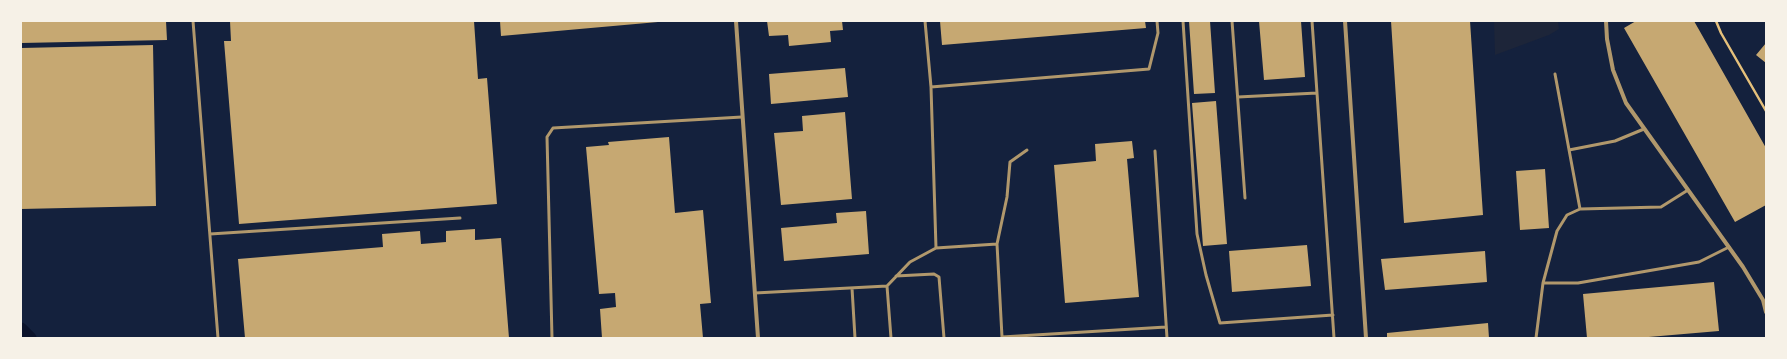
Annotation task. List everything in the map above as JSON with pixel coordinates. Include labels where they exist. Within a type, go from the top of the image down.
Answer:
[{"type":"street","points":[[736,21],[758,338]]},
{"type":"street","points":[[1345,21],[1366,338]]},
{"type":"street","points":[[1606,21],[1607,39],[1613,70],[1626,103],[1729,247],[1763,300],[1766,312]]},
{"type":"lane","points":[[192,21],[218,338]]},
{"type":"lane","points":[[925,21],[931,88],[936,248]]},
{"type":"lane","points":[[931,88],[1149,69],[1158,33],[1157,21]]},
{"type":"lane","points":[[1183,21],[1196,234],[1220,323],[1333,315]]},
{"type":"lane","points":[[1232,21],[1245,198]]},
{"type":"lane","points":[[1312,21],[1334,338]]},
{"type":"lane","points":[[1555,74],[1580,209]]},
{"type":"lane","points":[[1238,97],[1317,93]]},
{"type":"lane","points":[[552,338],[547,137],[553,128],[742,117]]},
{"type":"lane","points":[[1569,150],[1615,141],[1644,128]]},
{"type":"lane","points":[[1027,150],[1010,162],[1007,197],[997,244],[1002,336],[1046,336],[1166,327]]},
{"type":"lane","points":[[1155,151],[1167,338]]},
{"type":"lane","points":[[1536,338],[1544,283],[1557,232],[1567,216],[1580,209],[1661,207],[1688,190]]},
{"type":"lane","points":[[210,234],[460,218]]},
{"type":"lane","points":[[755,293],[887,286],[910,262],[936,248],[997,244]]},
{"type":"lane","points":[[1544,283],[1578,283],[1699,262],[1729,247]]},
{"type":"lane","points":[[896,276],[934,274],[939,277],[944,338]]},
{"type":"lane","points":[[887,286],[891,338]]},
{"type":"lane","points":[[852,288],[855,338]]},
{"type":"path","points":[[1716,21],[1766,111]]},
{"type":"shaded area","points":[[1494,21],[1558,21],[1559,29],[1549,35],[1495,55]]},
{"type":"building","points":[[21,21],[166,21],[167,40],[21,43]]},
{"type":"building","points":[[230,21],[474,21],[478,79],[487,78],[497,204],[239,224],[224,41],[231,41]]},
{"type":"building","points":[[500,21],[657,21],[658,22],[501,36]]},
{"type":"building","points":[[767,21],[842,21],[843,30],[830,31],[831,42],[789,46],[788,35],[769,36]]},
{"type":"building","points":[[940,21],[1145,21],[1146,28],[942,45]]},
{"type":"building","points":[[1189,21],[1210,21],[1215,93],[1194,94]]},
{"type":"building","points":[[1259,21],[1301,21],[1305,77],[1264,80]]},
{"type":"building","points":[[1391,21],[1470,21],[1483,215],[1404,223]]},
{"type":"building","points":[[1636,21],[1694,21],[1766,148],[1766,205],[1735,222],[1624,28]]},
{"type":"building","points":[[1766,43],[1766,63],[1756,55]]},
{"type":"building","points":[[153,45],[156,206],[21,209],[21,48]]},
{"type":"building","points":[[845,68],[848,97],[771,104],[769,74]]},
{"type":"building","points":[[1216,101],[1227,244],[1203,246],[1192,103]]},
{"type":"building","points":[[845,112],[852,199],[781,205],[774,133],[803,131],[802,116]]},
{"type":"building","points":[[669,137],[675,213],[703,210],[711,303],[700,304],[703,338],[602,338],[600,309],[616,307],[615,293],[599,294],[586,147],[609,145],[608,142]]},
{"type":"building","points":[[1132,141],[1134,158],[1127,159],[1139,297],[1065,303],[1054,165],[1096,161],[1095,144]]},
{"type":"building","points":[[1545,169],[1549,228],[1520,230],[1516,171]]},
{"type":"building","points":[[866,211],[869,254],[784,261],[781,228],[837,223],[836,213]]},
{"type":"building","points":[[475,229],[475,240],[501,238],[509,338],[245,338],[238,259],[383,247],[382,234],[420,231],[421,244],[446,242],[446,231]]},
{"type":"building","points":[[1307,245],[1311,286],[1232,292],[1229,251]]},
{"type":"building","points":[[1485,251],[1487,282],[1385,290],[1381,259]]},
{"type":"building","points":[[1714,282],[1719,331],[1637,338],[1587,338],[1583,294]]},
{"type":"building","points":[[1488,323],[1489,338],[1387,338],[1387,333]]},
{"type":"waterway","points":[[21,329],[30,338]]}]
